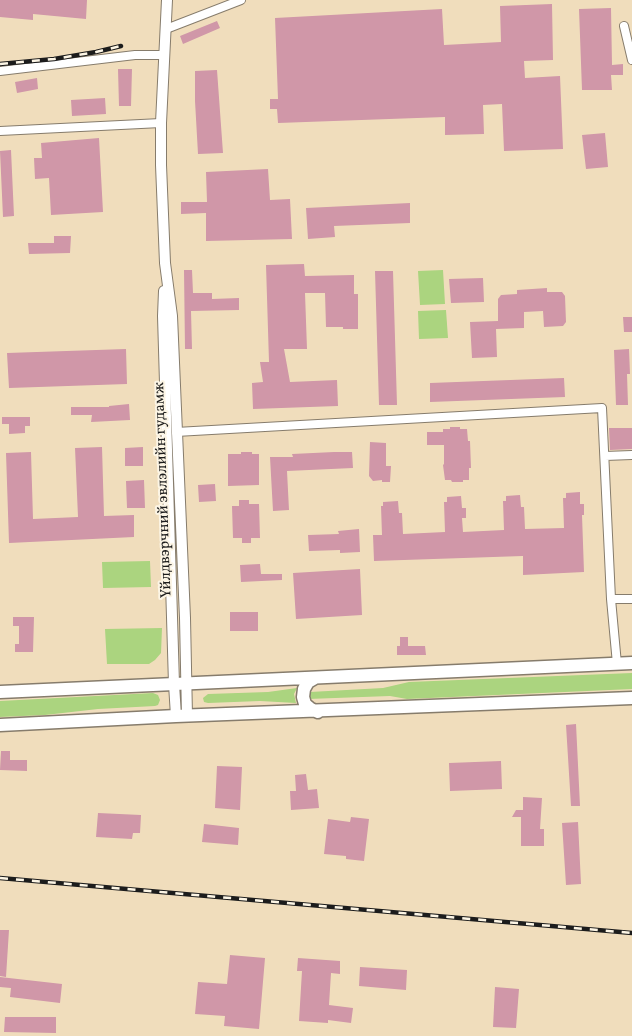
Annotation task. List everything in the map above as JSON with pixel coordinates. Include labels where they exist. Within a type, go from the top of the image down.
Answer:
[{"type":"highway","points":[[0,692],[632,663]]},
{"type":"highway","points":[[315,678],[308,682],[304,689],[303,697],[305,704],[318,712]]},
{"type":"highway","points":[[0,725],[632,698]]},
{"type":"main road","name":"Үйлдвэрчний эвлэлийн гудамж","points":[[167,0],[160,123],[165,263],[163,316],[182,716]]},
{"type":"main road","name":"Үйлдвэрчний эвлэлийн гудамж","points":[[165,263],[172,316],[185,618],[179,684]]},
{"type":"street","points":[[166,29],[241,0]]},
{"type":"street","points":[[624,26],[632,60]]},
{"type":"street","points":[[0,71],[135,55],[164,55]]},
{"type":"street","points":[[0,131],[160,123]]},
{"type":"street","points":[[176,432],[602,408],[611,599],[617,664]]},
{"type":"street","points":[[604,456],[632,455]]},
{"type":"street","points":[[611,599],[632,599]]},
{"type":"green space","points":[[443,270],[445,304],[420,305],[418,271]]},
{"type":"green space","points":[[446,310],[448,338],[419,339],[418,311]]},
{"type":"green space","points":[[150,561],[151,587],[103,588],[102,562]]},
{"type":"green space","points":[[162,628],[161,653],[149,664],[107,664],[105,629]]},
{"type":"green space","points":[[632,673],[632,689],[407,699],[390,696],[308,699],[308,693],[310,692],[383,688],[409,682]]},
{"type":"green space","points":[[297,688],[294,694],[296,703],[260,701],[208,703],[204,702],[203,698],[208,694],[268,692]]},
{"type":"green space","points":[[153,693],[158,695],[160,700],[158,705],[155,706],[0,717],[0,701]]},
{"type":"building","points":[[0,0],[87,0],[86,19],[33,14],[33,20],[0,17]]},
{"type":"building","points":[[552,4],[553,60],[524,61],[525,78],[560,76],[563,149],[504,151],[502,104],[483,105],[484,134],[445,135],[445,117],[278,123],[277,109],[270,109],[270,99],[278,99],[275,18],[442,9],[444,45],[501,42],[500,6]]},
{"type":"building","points":[[611,8],[612,65],[623,64],[623,75],[611,75],[612,90],[582,90],[579,9]]},
{"type":"building","points":[[217,21],[220,28],[183,44],[180,36]]},
{"type":"building","points":[[118,69],[132,69],[131,106],[119,106]]},
{"type":"building","points":[[217,70],[223,153],[198,154],[195,71]]},
{"type":"building","points":[[37,78],[38,89],[17,93],[15,82]]},
{"type":"building","points":[[105,98],[106,114],[72,116],[71,100]]},
{"type":"building","points":[[605,133],[608,167],[586,169],[582,135]]},
{"type":"building","points":[[99,138],[103,212],[51,215],[49,178],[35,179],[34,158],[42,158],[41,143]]},
{"type":"building","points":[[11,150],[14,216],[3,217],[0,151]]},
{"type":"building","points":[[268,169],[270,200],[290,199],[292,239],[206,241],[206,213],[181,214],[181,202],[207,202],[206,172]]},
{"type":"building","points":[[410,203],[410,223],[334,226],[335,237],[308,239],[306,208]]},
{"type":"building","points":[[54,236],[71,236],[70,253],[29,254],[28,243],[54,243]]},
{"type":"building","points":[[304,264],[305,276],[354,275],[354,294],[358,294],[358,329],[326,327],[325,293],[305,293],[307,349],[284,349],[290,382],[337,380],[338,406],[253,409],[252,383],[263,382],[260,362],[269,362],[266,265]]},
{"type":"building","points":[[184,270],[192,270],[193,293],[212,293],[212,299],[239,298],[239,310],[191,311],[192,349],[185,349]]},
{"type":"building","points":[[375,271],[393,271],[397,405],[379,405]]},
{"type":"building","points":[[483,278],[484,302],[451,303],[449,279]]},
{"type":"building","points":[[547,288],[547,292],[562,292],[565,296],[566,322],[563,326],[544,327],[543,311],[524,312],[524,328],[496,329],[497,357],[472,358],[470,322],[498,321],[498,299],[501,295],[517,294],[517,290]]},
{"type":"building","points":[[623,317],[632,317],[632,332],[624,332]]},
{"type":"building","points":[[126,349],[127,384],[9,388],[7,353]]},
{"type":"building","points":[[629,349],[630,374],[627,374],[628,405],[616,405],[614,350]]},
{"type":"building","points":[[564,378],[565,397],[430,402],[430,383]]},
{"type":"building","points":[[129,404],[130,420],[91,422],[92,415],[71,415],[71,407],[109,407]]},
{"type":"building","points":[[2,417],[30,417],[30,426],[25,426],[25,433],[9,434],[9,424],[2,424]]},
{"type":"building","points":[[450,427],[467,429],[468,441],[470,441],[471,468],[469,468],[469,480],[463,480],[463,482],[445,480],[443,465],[444,445],[427,445],[427,432],[443,432],[443,429],[450,429]]},
{"type":"building","points":[[609,428],[632,428],[632,449],[610,450]]},
{"type":"building","points":[[370,442],[386,443],[386,466],[391,466],[390,482],[382,482],[382,480],[373,481],[369,476]]},
{"type":"building","points":[[102,447],[104,516],[134,515],[134,537],[9,543],[6,453],[31,452],[33,519],[78,517],[75,448]]},
{"type":"building","points":[[143,447],[143,466],[125,466],[125,448]]},
{"type":"building","points":[[241,452],[259,454],[259,485],[228,486],[228,454],[241,454]]},
{"type":"building","points":[[352,452],[353,468],[287,471],[289,510],[273,511],[270,457],[293,457],[292,454]]},
{"type":"building","points":[[144,480],[145,508],[127,508],[126,481]]},
{"type":"building","points":[[215,484],[216,501],[199,502],[198,485]]},
{"type":"building","points":[[580,492],[580,504],[584,504],[584,515],[582,515],[584,572],[523,575],[523,556],[374,561],[373,535],[382,535],[381,506],[383,506],[383,502],[398,501],[399,513],[402,513],[403,534],[445,532],[444,502],[447,502],[447,497],[461,496],[462,508],[466,508],[466,518],[462,518],[463,532],[504,530],[503,501],[506,501],[506,496],[520,495],[521,507],[524,507],[525,529],[564,528],[563,498],[566,498],[566,493]]},
{"type":"building","points":[[239,500],[249,500],[249,504],[259,504],[260,538],[251,538],[251,543],[242,543],[242,538],[233,538],[232,506],[239,506]]},
{"type":"building","points":[[359,529],[360,552],[340,553],[340,550],[309,551],[308,535],[339,534],[338,531]]},
{"type":"building","points":[[260,564],[261,574],[282,574],[282,580],[241,582],[240,565]]},
{"type":"building","points":[[360,569],[362,615],[296,619],[293,573]]},
{"type":"building","points":[[230,612],[258,612],[258,631],[230,631]]},
{"type":"building","points":[[13,617],[34,617],[33,652],[15,652],[15,644],[19,644],[19,626],[13,626]]},
{"type":"building","points":[[400,637],[408,637],[408,646],[425,646],[426,655],[397,655]]},
{"type":"building","points":[[576,724],[580,806],[571,806],[566,725]]},
{"type":"building","points":[[1,751],[10,751],[10,760],[27,760],[27,771],[0,770]]},
{"type":"building","points":[[501,761],[502,789],[450,791],[449,763]]},
{"type":"building","points":[[217,766],[242,767],[240,810],[215,808]]},
{"type":"building","points":[[306,774],[308,790],[317,789],[319,808],[291,810],[290,791],[296,791],[295,775]]},
{"type":"building","points":[[523,797],[542,798],[540,829],[544,829],[544,846],[521,846],[521,817],[512,817],[516,810],[523,810]]},
{"type":"building","points":[[98,813],[141,815],[140,833],[133,833],[132,839],[96,837]]},
{"type":"building","points":[[351,817],[369,819],[364,861],[346,859],[346,856],[324,854],[328,819],[350,822]]},
{"type":"building","points":[[578,822],[581,884],[566,885],[562,823]]},
{"type":"building","points":[[204,824],[239,828],[238,845],[202,842]]},
{"type":"building","points":[[0,930],[9,930],[6,977],[0,976]]},
{"type":"building","points":[[230,955],[265,958],[259,1029],[224,1026],[225,1016],[195,1014],[198,982],[227,984]]},
{"type":"building","points":[[298,958],[340,961],[340,974],[331,973],[329,1005],[353,1008],[351,1023],[328,1020],[328,1023],[299,1021],[302,971],[297,971]]},
{"type":"building","points":[[360,967],[407,970],[406,990],[359,986]]},
{"type":"building","points":[[0,977],[62,984],[60,1003],[10,997],[11,988],[0,987]]},
{"type":"building","points":[[495,987],[519,989],[516,1028],[493,1027]]},
{"type":"building","points":[[5,1017],[56,1017],[56,1033],[4,1032]]},
{"type":"railway","points":[[0,64],[54,59],[121,46]]},
{"type":"railway","points":[[0,878],[632,933]]}]
